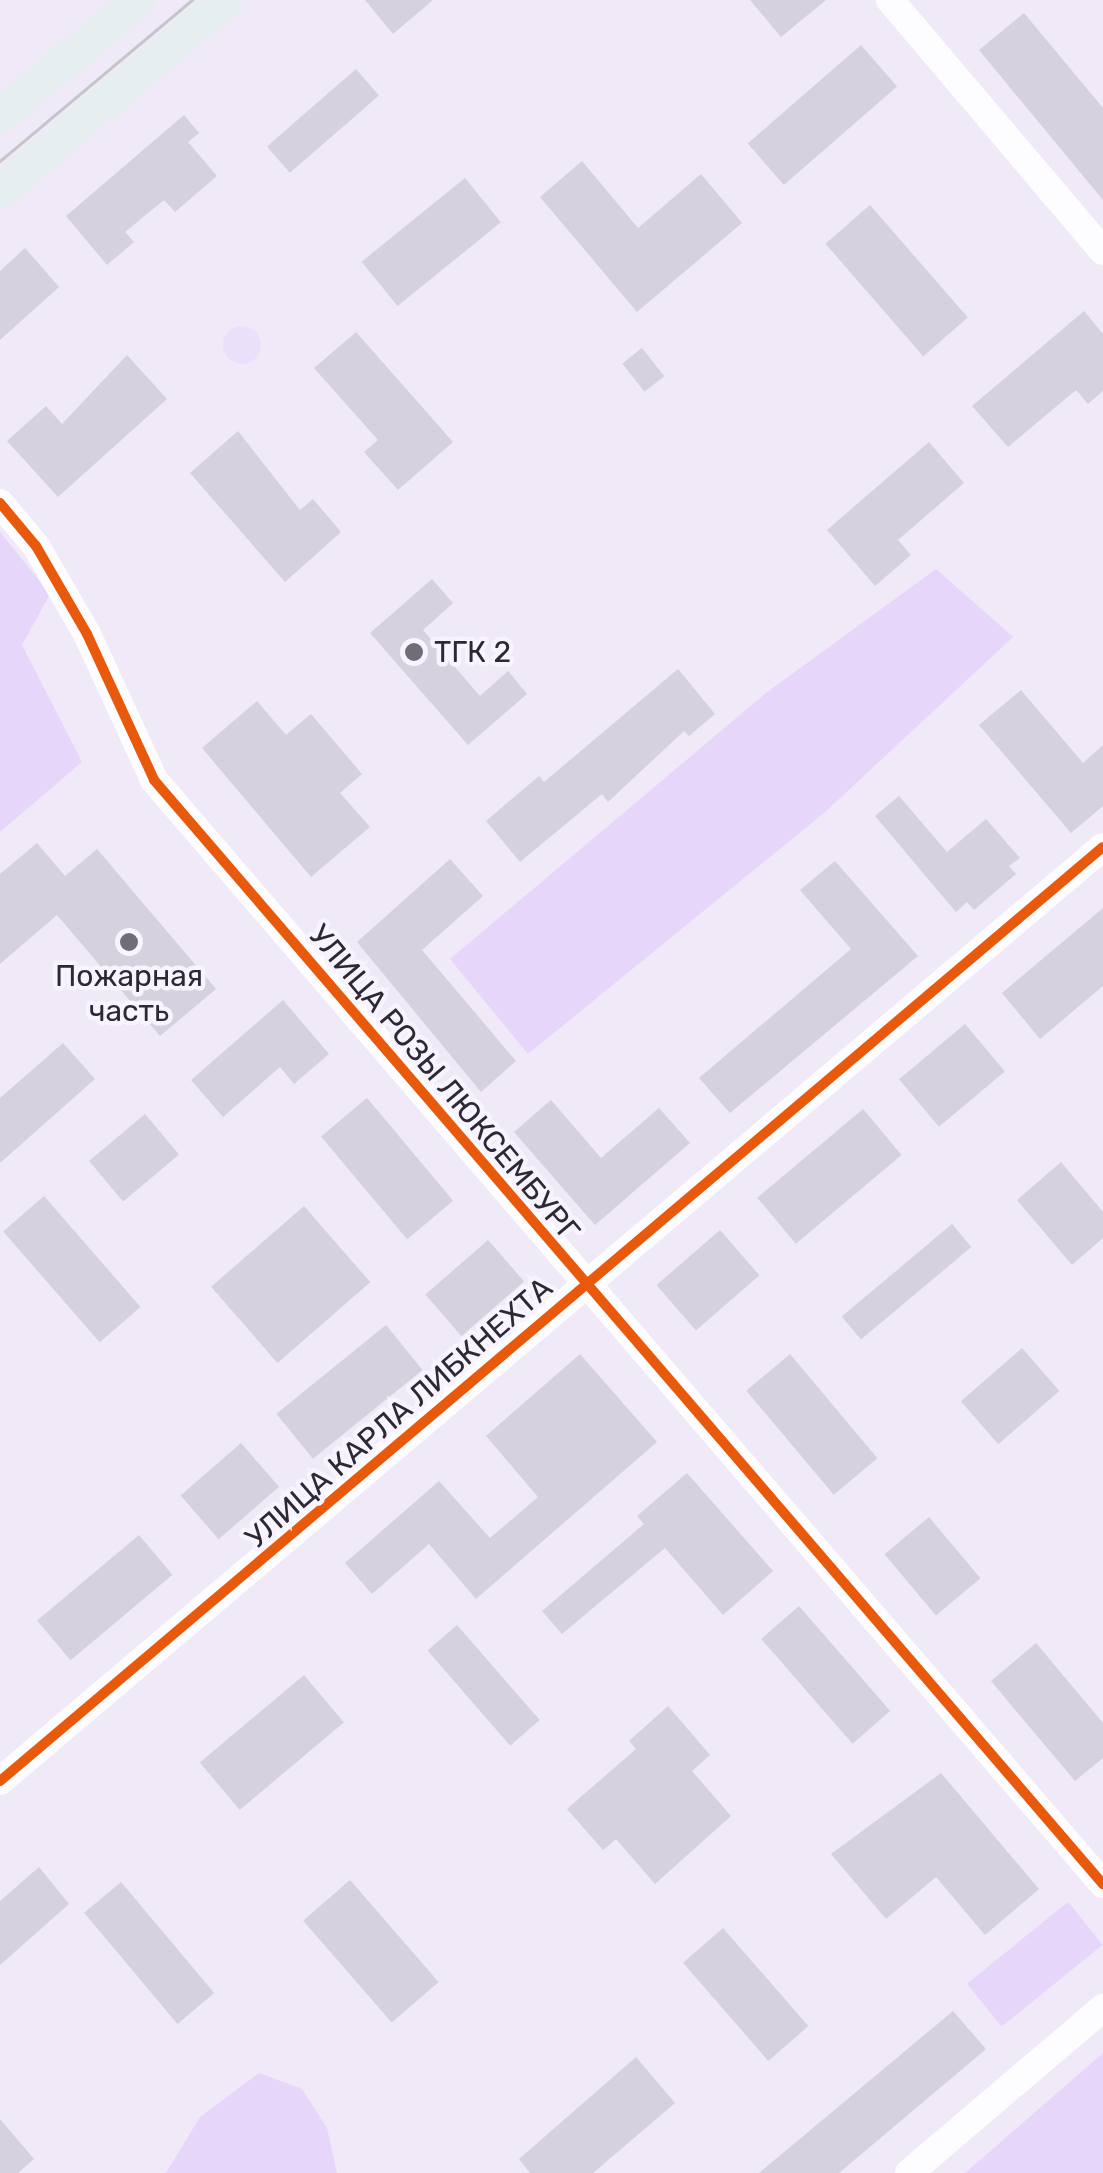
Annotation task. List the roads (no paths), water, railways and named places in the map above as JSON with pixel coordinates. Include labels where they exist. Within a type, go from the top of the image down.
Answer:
[{"type":"main road","points":[[0,115],[137,0]]},
{"type":"main road","points":[[0,190],[225,0]]},
{"type":"street","points":[[890,0],[1103,251]]},
{"type":"street","name":"УЛИЦА РОЗЫ ЛЮКСЕМБУРГ","points":[[0,503],[36,546],[87,634],[154,780],[1103,1884]]},
{"type":"street","name":"УЛИЦА КАРЛА ЛИБКНЕХТА","points":[[0,1781],[1103,847]]},
{"type":"street","points":[[909,2173],[1103,2008]]},
{"type":"tram line","points":[[0,161],[192,0]]},
{"type":"place","name":"ТГК 2","points":[[414,652]]},
{"type":"place","name":"Пожарная часть","points":[[129,942]]}]
